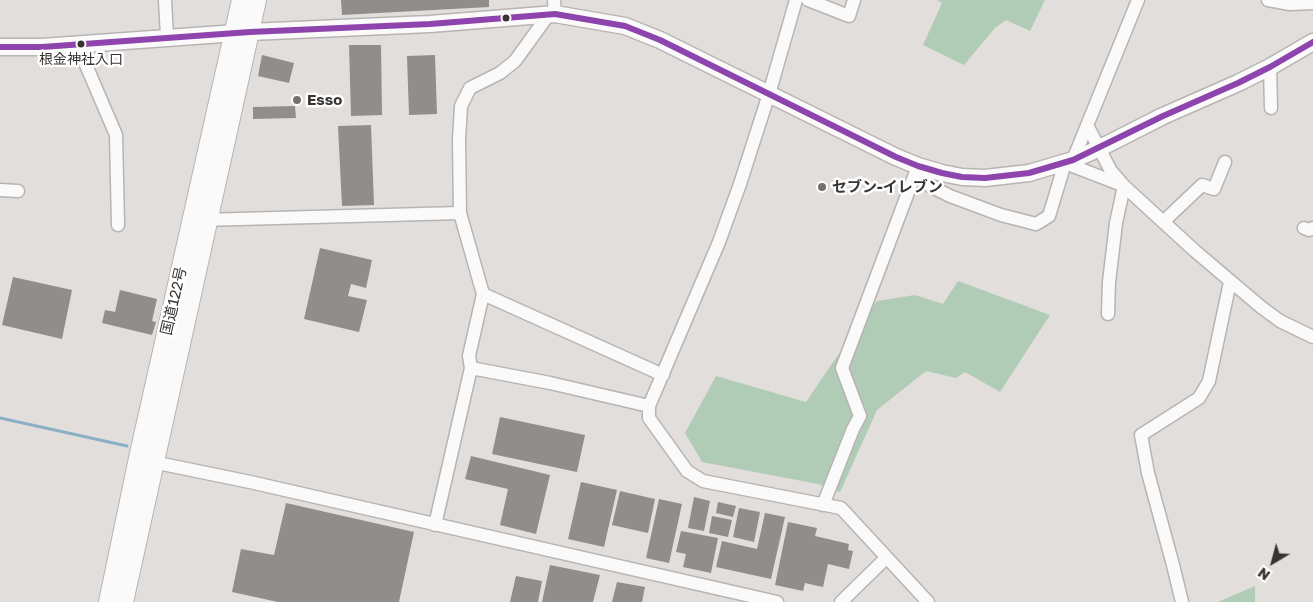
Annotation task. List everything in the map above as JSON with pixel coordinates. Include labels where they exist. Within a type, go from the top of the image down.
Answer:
[{"type":"highway","name":"国道122号","points":[[241,0],[242,32]]},
{"type":"highway","name":"国道122号","points":[[108,602],[146,460],[242,32],[257,0]]},
{"type":"highway","name":"国道122号","points":[[124,602],[146,460]]},
{"type":"main road","points":[[0,47],[42,47],[242,32],[430,24],[552,9],[625,26],[660,40],[896,157],[918,166],[962,177],[985,178],[1030,173],[1069,161],[1270,67],[1313,42]]},
{"type":"street","points":[[165,0],[167,38]]},
{"type":"street","points":[[796,0],[769,94],[719,242],[649,406],[649,418],[687,471],[704,482],[841,508],[928,602]]},
{"type":"street","points":[[808,0],[849,16],[854,0]]},
{"type":"street","points":[[918,166],[930,186],[950,196],[1001,215],[1036,224],[1049,216],[1069,161],[1087,125],[1138,0]]},
{"type":"street","points":[[1268,0],[1290,4],[1313,3]]},
{"type":"street","points":[[435,525],[471,368],[469,356],[483,294],[460,213],[459,140],[461,106],[470,88],[500,73],[515,61],[552,9]]},
{"type":"street","points":[[88,43],[86,65],[116,135],[118,225]]},
{"type":"street","points":[[1270,67],[1271,108]]},
{"type":"street","points":[[1087,125],[1111,171],[1124,186],[1230,282],[1280,321],[1313,337]]},
{"type":"street","points":[[1069,161],[1124,186]]},
{"type":"street","points":[[1164,222],[1202,185],[1214,189],[1225,162]]},
{"type":"street","points":[[823,505],[860,416],[842,368],[918,166]]},
{"type":"street","points":[[1108,314],[1110,273],[1116,223],[1124,186]]},
{"type":"street","points":[[0,190],[18,191]]},
{"type":"street","points":[[200,220],[460,213]]},
{"type":"street","points":[[1182,602],[1148,473],[1141,435],[1199,398],[1209,381],[1230,282]]},
{"type":"street","points":[[483,294],[663,375]]},
{"type":"street","points":[[471,368],[550,383],[649,406]]},
{"type":"street","points":[[146,460],[777,602]]},
{"type":"street","points":[[841,602],[886,558]]},
{"type":"green space","points":[[937,0],[1045,0],[1030,31],[1006,20],[995,28],[964,65],[923,45],[942,3]]},
{"type":"green space","points":[[958,281],[1050,315],[1000,392],[965,372],[956,378],[926,371],[877,410],[840,492],[818,484],[702,462],[685,433],[716,376],[806,402],[877,301],[915,295],[943,304]]},
{"type":"green space","points":[[1255,586],[1255,602],[1218,602]]},
{"type":"building","points":[[341,0],[489,0],[489,7],[342,15]]},
{"type":"building","points":[[349,45],[381,45],[382,115],[351,116]]},
{"type":"building","points":[[262,55],[294,63],[289,83],[258,76]]},
{"type":"building","points":[[435,55],[437,114],[409,115],[407,56]]},
{"type":"building","points":[[295,106],[296,118],[253,119],[253,107]]},
{"type":"building","points":[[371,125],[374,205],[342,206],[338,126]]},
{"type":"building","points":[[320,248],[372,260],[366,288],[351,284],[348,296],[367,300],[359,332],[304,319]]},
{"type":"building","points":[[13,277],[72,290],[62,339],[2,325]]},
{"type":"building","points":[[120,290],[157,299],[152,321],[156,322],[152,335],[102,323],[105,310],[115,312]]},
{"type":"building","points":[[500,417],[585,435],[577,472],[492,454]]},
{"type":"building","points":[[471,456],[550,475],[536,534],[500,525],[508,489],[465,479]]},
{"type":"building","points":[[581,482],[617,490],[604,547],[568,539]]},
{"type":"building","points":[[620,491],[655,499],[648,533],[612,525]]},
{"type":"building","points":[[694,497],[710,501],[704,531],[688,528]]},
{"type":"building","points":[[659,499],[682,504],[669,563],[646,558]]},
{"type":"building","points":[[718,502],[736,506],[733,517],[716,513]]},
{"type":"building","points":[[286,503],[414,532],[399,602],[278,602],[232,592],[241,549],[274,555]]},
{"type":"building","points":[[739,508],[760,512],[754,542],[733,537]]},
{"type":"building","points":[[765,513],[785,517],[771,579],[716,567],[722,541],[757,549]]},
{"type":"building","points":[[712,516],[732,520],[728,537],[709,533]]},
{"type":"building","points":[[788,522],[817,528],[815,536],[849,544],[848,550],[853,551],[849,569],[828,564],[823,587],[805,583],[803,591],[775,585]]},
{"type":"building","points":[[681,531],[718,538],[711,573],[683,567],[686,554],[676,552]]},
{"type":"building","points":[[550,565],[600,575],[593,602],[542,602]]},
{"type":"building","points":[[516,576],[542,581],[538,602],[510,602]]},
{"type":"building","points":[[617,582],[645,587],[642,602],[612,602]]},
{"type":"waterway","points":[[0,418],[127,446]]},
{"type":"transit line","points":[[0,47],[42,47],[250,32],[430,24],[555,14],[625,26],[660,40],[896,157],[942,173],[962,177],[985,178],[1029,173],[1073,160],[1163,116],[1238,83],[1313,42]]},
{"type":"place","name":"根金神社入口","points":[[81,44]]},
{"type":"place","name":"Esso","points":[[297,100]]},
{"type":"place","name":"セブン-イレブン","points":[[822,187]]}]
